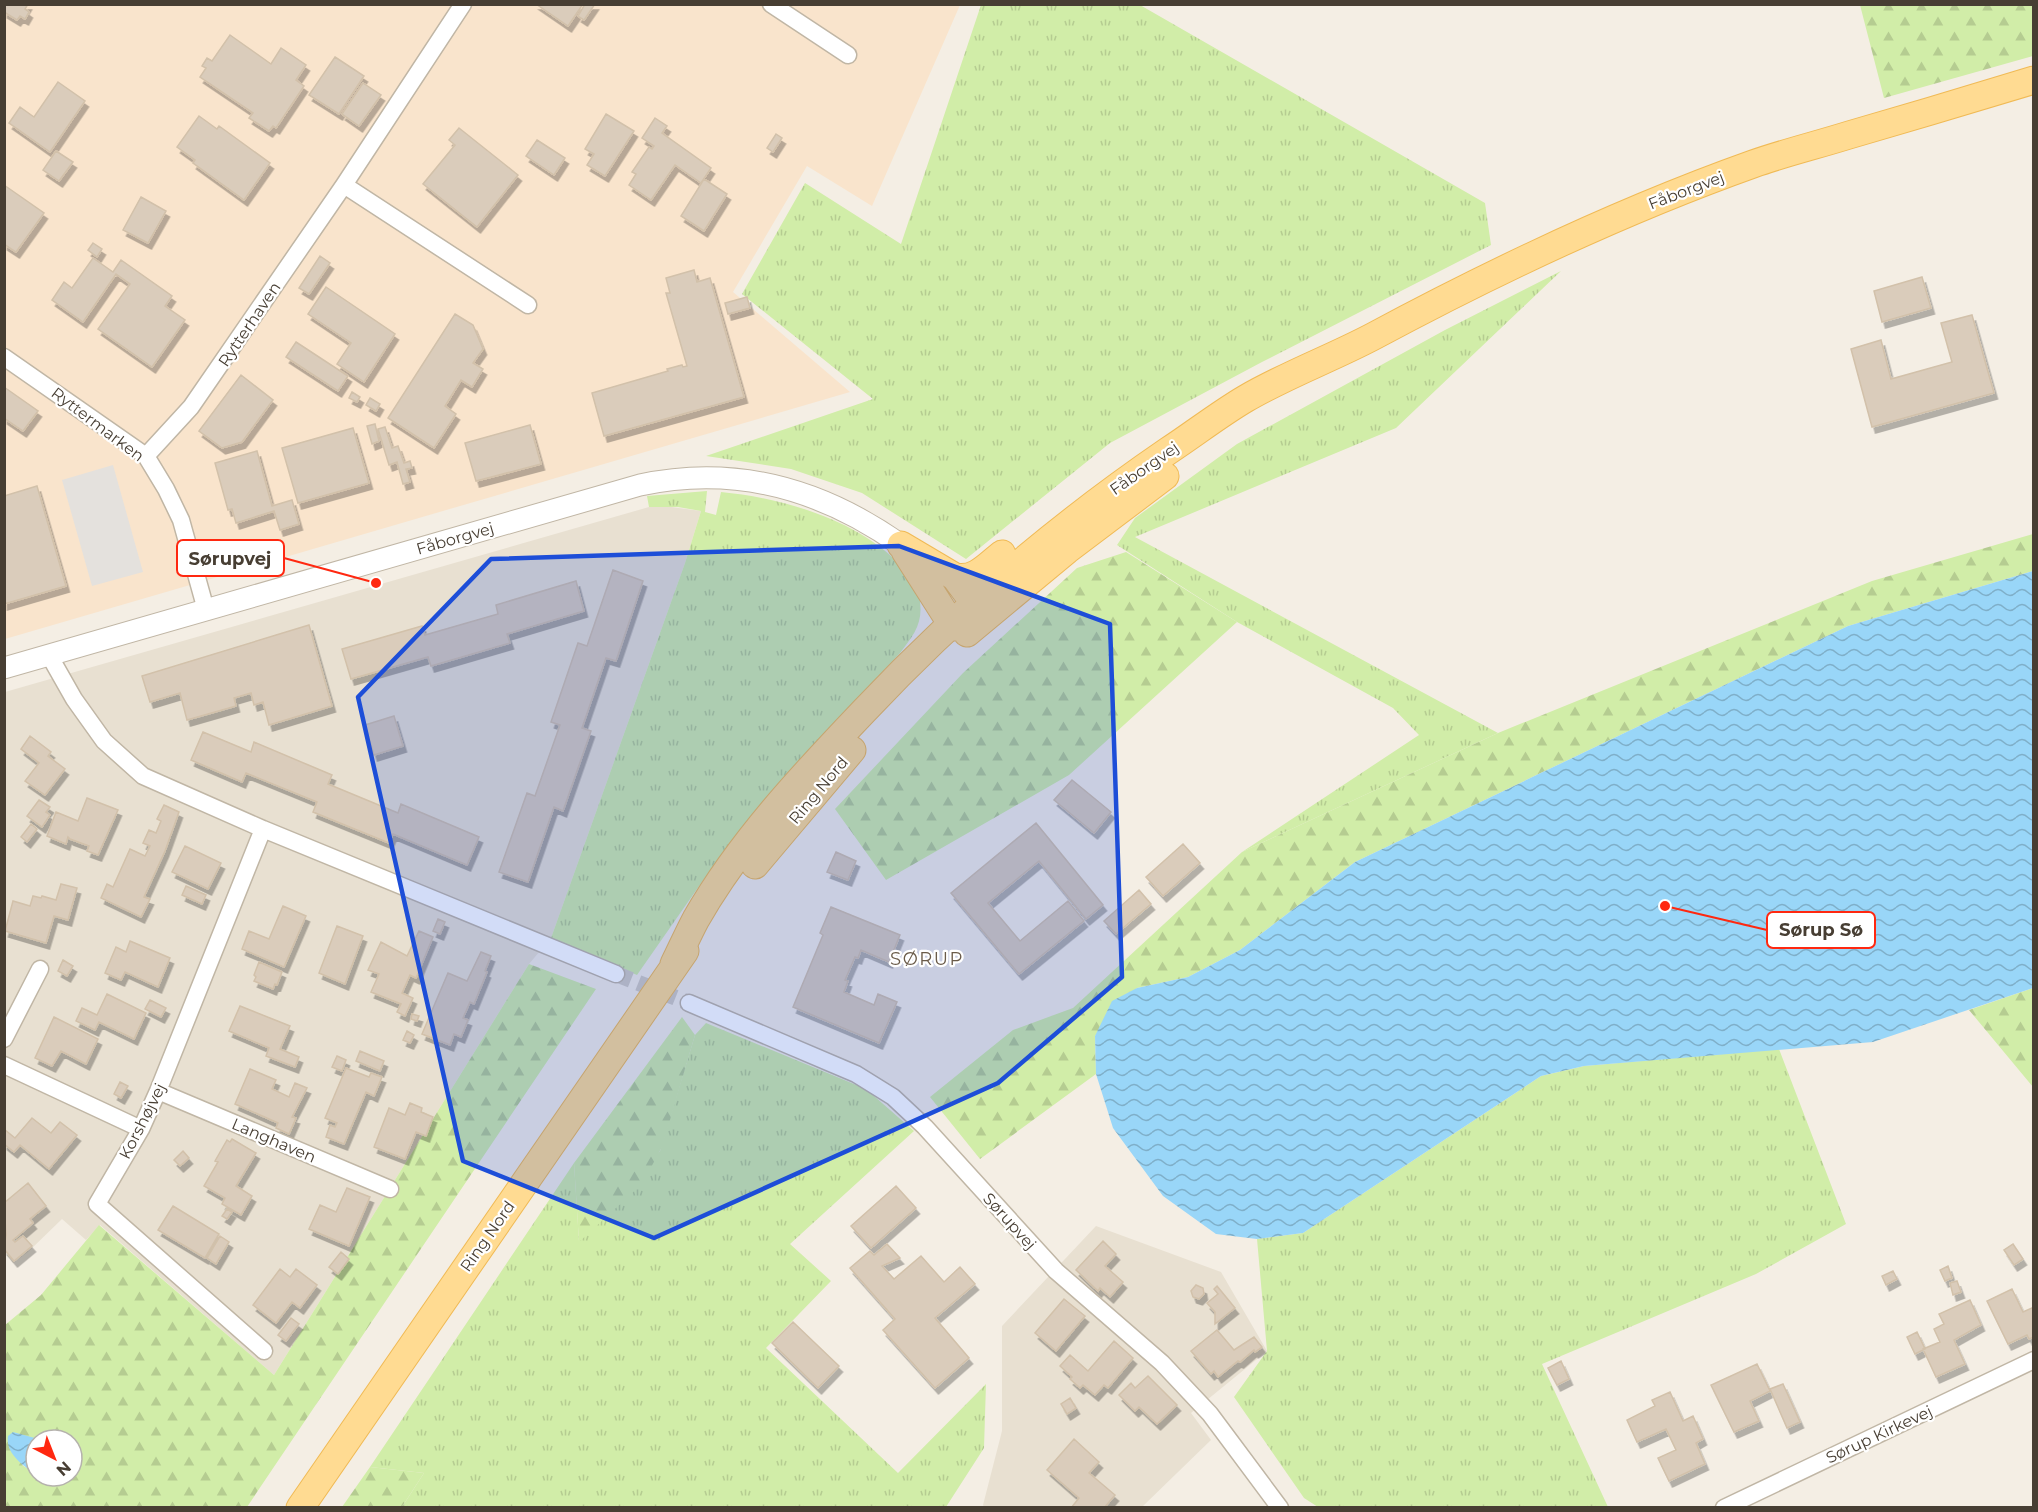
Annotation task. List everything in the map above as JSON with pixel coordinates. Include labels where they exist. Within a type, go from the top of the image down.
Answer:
[{"type":"main road","name":"Fåborgvej","points":[[966,617],[1052,536],[1094,504],[1242,401],[1290,374],[1357,345],[1459,291],[1559,243],[1654,202],[1755,163],[2034,80]]},
{"type":"main road","name":"Fåborgvej","points":[[966,617],[1157,481],[1357,345]]},
{"type":"main road","points":[[901,545],[955,578],[964,579],[978,574],[1080,491],[1137,452],[1209,414],[1242,401]]},
{"type":"main road","points":[[901,545],[966,617]]},
{"type":"main road","points":[[955,578],[966,617]]},
{"type":"main road","name":"Ring Nord","points":[[300,1508],[674,964],[841,762],[906,692],[966,617]]},
{"type":"street","name":"Rytterhaven","points":[[146,456],[191,407],[344,185],[463,4]]},
{"type":"street","points":[[771,4],[848,54]]},
{"type":"street","points":[[344,185],[528,305]]},
{"type":"street","name":"Ryttermarken","points":[[4,357],[146,456],[181,520],[206,610]]},
{"type":"street","name":"Fåborgvej","points":[[4,668],[640,485],[675,479],[742,479],[789,488],[839,507],[901,545]]},
{"type":"street","points":[[49,655],[74,699],[104,741],[143,776],[263,829],[616,974]]},
{"type":"street","name":"Korshøjvej","points":[[263,829],[158,1090],[141,1128],[97,1204],[264,1351]]},
{"type":"street","points":[[4,1039],[40,969]]},
{"type":"street","name":"Sørupvej","points":[[689,1003],[856,1074],[893,1097],[925,1127],[1056,1271],[1170,1371],[1210,1414],[1280,1508]]},
{"type":"street","points":[[4,1065],[141,1128]]},
{"type":"street","name":"Langhaven","points":[[158,1090],[390,1189]]},
{"type":"street","name":"Sørup Kirkevej","points":[[1724,1508],[2034,1360]]},
{"type":"highlighted area","points":[[899,546],[1110,624],[1122,977],[998,1083],[654,1238],[463,1161],[358,697],[491,559]]},
{"type":"shaded area","points":[[5,5],[960,5],[872,206],[807,166],[733,292],[850,392],[5,639]]},
{"type":"shaded area","points":[[113,465],[143,572],[92,586],[62,480]]},
{"type":"shaded area","points":[[664,506],[701,511],[685,563],[551,938],[529,964],[274,1375],[100,1225],[86,1240],[62,1219],[28,1252],[13,1263],[5,1252],[5,692],[649,507]]},
{"type":"shaded area","points":[[1096,1226],[1221,1272],[1267,1351],[1191,1413],[1211,1440],[1142,1507],[985,1508],[983,1505],[1002,1431],[1002,1326]]},
{"type":"green space","points":[[981,5],[1140,5],[1485,203],[1491,245],[1110,443],[966,559],[862,493],[791,469],[706,456],[873,399],[742,294],[805,183],[901,244]]},
{"type":"green space","points":[[1860,5],[2033,5],[2033,56],[1884,98]]},
{"type":"green space","points":[[1561,271],[1396,428],[1135,537],[1498,733],[1242,852],[1419,735],[1393,708],[1237,622],[1117,545],[1135,518],[1237,444],[1445,330]]},
{"type":"green space","points":[[707,491],[705,512],[716,515],[721,492],[796,506],[845,526],[868,538],[888,553],[906,571],[924,598],[920,602],[918,623],[905,647],[777,785],[704,879],[637,975],[551,938],[685,563],[701,511],[678,507],[649,507],[647,496]]},
{"type":"green space","points":[[2033,534],[2033,571],[1848,626],[1355,862],[1240,950],[1188,977],[1137,988],[1095,1036],[1096,1074],[980,1159],[930,1097],[1013,1030],[1073,1008],[1242,852],[1498,733],[1872,581]]},
{"type":"green space","points":[[1126,552],[1237,622],[1069,775],[886,880],[835,809],[963,673],[1077,568]]},
{"type":"green space","points":[[529,964],[596,989],[247,1507],[5,1508],[5,1325],[41,1295],[99,1225],[274,1375]]},
{"type":"green space","points":[[2034,988],[2033,1087],[1969,1010]]},
{"type":"green space","points":[[682,1017],[695,1035],[662,1147],[642,1184],[579,1242],[574,1163]]},
{"type":"green space","points":[[706,1023],[866,1089],[914,1131],[790,1244],[831,1281],[766,1348],[898,1473],[986,1384],[984,1448],[946,1507],[402,1507],[424,1473],[370,1467],[574,1163],[579,1241],[660,1151],[695,1035]]},
{"type":"green space","points":[[1779,1049],[1846,1224],[1756,1274],[1542,1364],[1608,1507],[1318,1507],[1304,1498],[1234,1397],[1267,1351],[1257,1239],[1303,1233],[1541,1076],[1584,1066]]},
{"type":"green space","points":[[370,1467],[424,1473],[402,1507],[342,1507]]},
{"type":"water","points":[[2033,571],[2033,988],[1873,1042],[1584,1066],[1541,1076],[1303,1233],[1257,1239],[1216,1234],[1163,1196],[1113,1128],[1096,1074],[1095,1036],[1112,1001],[1137,988],[1188,977],[1240,950],[1355,862],[1848,626]]},
{"type":"water","points":[[13,1432],[24,1435],[24,1465],[9,1448],[8,1436]]},
{"type":"building","points":[[4,4],[28,4],[25,9],[29,12],[25,19],[20,16],[17,20],[4,12]]},
{"type":"building","points":[[536,4],[583,4],[568,26]]},
{"type":"building","points":[[585,4],[595,4],[584,20],[578,16]]},
{"type":"building","points":[[230,35],[271,64],[281,48],[306,65],[296,80],[304,86],[276,128],[273,126],[269,131],[249,118],[253,113],[200,77],[206,68],[202,66],[207,58],[212,61]]},
{"type":"building","points":[[335,57],[364,76],[339,114],[309,95]]},
{"type":"building","points":[[58,82],[85,101],[50,152],[9,123],[20,107],[34,117]]},
{"type":"building","points":[[363,83],[381,95],[359,126],[342,114]]},
{"type":"building","points":[[606,114],[634,131],[605,176],[587,165],[594,154],[585,149]]},
{"type":"building","points":[[199,116],[217,129],[219,126],[270,163],[244,200],[193,163],[195,160],[177,147]]},
{"type":"building","points":[[655,118],[667,126],[662,133],[711,168],[701,183],[675,165],[651,200],[629,185],[636,174],[632,172],[649,147],[652,149],[654,146],[642,138]]},
{"type":"building","points":[[459,128],[518,175],[477,227],[423,184],[455,145],[449,140]]},
{"type":"building","points":[[776,134],[782,138],[773,152],[767,148]]},
{"type":"building","points":[[537,140],[565,158],[554,175],[526,156]]},
{"type":"building","points":[[56,151],[73,162],[59,181],[43,170]]},
{"type":"building","points":[[704,179],[727,194],[704,231],[681,216]]},
{"type":"building","points":[[4,185],[44,213],[16,252],[4,244]]},
{"type":"building","points":[[141,197],[166,211],[148,243],[123,230]]},
{"type":"building","points":[[93,243],[102,249],[97,257],[88,250]]},
{"type":"building","points":[[320,256],[330,263],[309,294],[299,288]]},
{"type":"building","points":[[93,258],[113,272],[121,260],[172,296],[165,306],[185,320],[152,367],[98,329],[130,284],[116,274],[83,322],[52,300],[64,282],[72,288]]},
{"type":"building","points":[[694,270],[697,282],[710,278],[744,397],[604,436],[592,393],[668,371],[667,369],[687,366],[666,293],[670,293],[666,278]]},
{"type":"building","points":[[1922,277],[1931,308],[1882,322],[1874,291]]},
{"type":"building","points":[[326,287],[395,334],[364,382],[337,364],[351,343],[308,314]]},
{"type":"building","points":[[747,297],[750,308],[728,314],[725,303]]},
{"type":"building","points":[[455,314],[473,325],[483,349],[473,363],[483,369],[472,387],[461,380],[445,406],[456,414],[434,448],[388,418]]},
{"type":"building","points":[[1972,315],[1994,393],[1872,427],[1851,349],[1881,340],[1891,379],[1952,362],[1941,323]]},
{"type":"building","points":[[296,342],[348,376],[338,391],[286,357]]},
{"type":"building","points":[[241,375],[273,400],[242,442],[222,448],[199,431]]},
{"type":"building","points":[[4,387],[38,411],[23,431],[4,418]]},
{"type":"building","points":[[352,392],[360,397],[357,402],[349,398]]},
{"type":"building","points":[[370,398],[380,404],[376,411],[366,405]]},
{"type":"building","points":[[375,424],[379,441],[372,444],[367,426]]},
{"type":"building","points":[[530,425],[541,464],[476,481],[465,443]]},
{"type":"building","points":[[385,427],[392,448],[398,446],[404,463],[410,461],[412,468],[406,469],[410,482],[403,484],[397,462],[389,465],[378,429]]},
{"type":"building","points":[[353,428],[369,483],[298,503],[282,448]]},
{"type":"building","points":[[257,451],[272,506],[292,500],[299,524],[280,530],[274,511],[236,523],[232,509],[228,510],[215,463]]},
{"type":"building","points":[[37,486],[66,586],[4,604],[4,496]]},
{"type":"building","points":[[613,570],[643,581],[616,661],[606,658],[582,728],[591,731],[563,811],[554,807],[528,882],[499,872],[527,793],[535,796],[560,725],[551,722],[578,643],[587,646]]},
{"type":"building","points":[[576,581],[584,611],[507,634],[510,643],[431,666],[428,657],[351,679],[342,649],[422,626],[425,635],[498,614],[496,605]]},
{"type":"building","points":[[309,625],[332,706],[269,725],[263,702],[254,705],[251,693],[234,698],[236,706],[187,720],[180,693],[150,702],[142,676]]},
{"type":"building","points":[[394,716],[403,746],[374,755],[365,725]]},
{"type":"building","points":[[203,732],[251,752],[254,742],[332,775],[328,784],[398,813],[401,804],[479,837],[467,865],[393,834],[389,843],[313,812],[317,802],[246,773],[242,782],[191,760]]},
{"type":"building","points":[[30,736],[51,752],[48,756],[65,769],[45,795],[25,781],[39,763],[21,749]]},
{"type":"building","points":[[1072,780],[1111,812],[1094,833],[1054,800]]},
{"type":"building","points":[[87,798],[118,810],[98,855],[87,851],[89,846],[68,837],[66,844],[47,836],[56,812],[78,821]]},
{"type":"building","points":[[39,800],[50,807],[46,812],[50,815],[42,827],[27,816]]},
{"type":"building","points":[[164,805],[179,812],[165,851],[144,897],[150,899],[141,917],[101,898],[107,884],[113,887],[130,849],[145,856],[150,846],[143,843],[149,830],[156,833],[161,821],[157,819]]},
{"type":"building","points":[[1036,823],[1103,905],[1086,919],[1039,861],[988,903],[1020,941],[1068,901],[1084,921],[1019,974],[951,893]]},
{"type":"building","points":[[31,824],[37,829],[27,842],[21,837]]},
{"type":"building","points":[[1183,844],[1200,863],[1163,896],[1146,877]]},
{"type":"building","points":[[185,846],[221,863],[208,889],[172,872]]},
{"type":"building","points":[[836,852],[856,861],[848,880],[827,872]]},
{"type":"building","points":[[61,884],[77,888],[68,920],[54,916],[46,943],[5,931],[13,901],[30,906],[33,896],[56,900]]},
{"type":"building","points":[[186,886],[206,895],[202,904],[182,895]]},
{"type":"building","points":[[1139,890],[1151,904],[1116,934],[1104,921]]},
{"type":"building","points":[[283,906],[306,916],[284,967],[242,949],[249,931],[269,939]]},
{"type":"building","points":[[831,907],[900,935],[889,962],[861,950],[858,958],[855,957],[845,980],[848,981],[844,992],[874,1005],[878,994],[897,1002],[879,1043],[793,1007],[823,935],[820,933]]},
{"type":"building","points":[[438,919],[445,922],[440,934],[433,931]]},
{"type":"building","points":[[337,926],[363,936],[345,984],[319,973]]},
{"type":"building","points":[[419,931],[433,937],[416,978],[410,975],[402,993],[413,998],[405,1016],[397,1012],[401,1004],[371,992],[379,974],[368,970],[381,942],[407,956]]},
{"type":"building","points":[[130,941],[170,958],[158,987],[125,972],[121,980],[105,973],[116,947],[126,952]]},
{"type":"building","points":[[481,952],[491,956],[474,1004],[470,1002],[463,1018],[468,1020],[461,1037],[454,1034],[450,1045],[422,1034],[448,973],[467,981]]},
{"type":"building","points":[[63,960],[73,966],[67,976],[58,971]]},
{"type":"building","points":[[259,962],[282,972],[273,989],[254,981]]},
{"type":"building","points":[[107,994],[146,1013],[134,1039],[99,1022],[95,1030],[76,1021],[82,1008],[97,1015]]},
{"type":"building","points":[[150,1000],[166,1008],[161,1017],[145,1009]]},
{"type":"building","points":[[240,1006],[290,1026],[280,1049],[299,1057],[295,1067],[266,1056],[269,1048],[229,1031]]},
{"type":"building","points":[[412,1014],[419,1016],[417,1021],[411,1019]]},
{"type":"building","points":[[54,1017],[98,1039],[86,1064],[61,1051],[52,1066],[35,1058]]},
{"type":"building","points":[[407,1031],[414,1035],[410,1043],[403,1040]]},
{"type":"building","points":[[360,1051],[384,1061],[380,1071],[356,1061]]},
{"type":"building","points":[[337,1056],[346,1060],[342,1071],[332,1067]]},
{"type":"building","points":[[346,1068],[369,1077],[371,1073],[382,1077],[374,1096],[366,1092],[344,1144],[326,1137],[330,1125],[335,1127],[337,1123],[325,1118]]},
{"type":"building","points":[[250,1069],[276,1080],[272,1089],[289,1097],[295,1083],[307,1088],[292,1117],[296,1118],[289,1134],[276,1128],[278,1123],[235,1104]]},
{"type":"building","points":[[120,1082],[128,1086],[121,1098],[114,1094]]},
{"type":"building","points":[[410,1103],[422,1108],[421,1112],[433,1117],[426,1136],[416,1132],[405,1159],[374,1147],[389,1108],[405,1115]]},
{"type":"building","points":[[32,1118],[51,1133],[60,1122],[77,1135],[49,1169],[20,1145],[14,1152],[4,1144],[4,1129],[15,1138]]},
{"type":"building","points":[[232,1139],[256,1153],[236,1186],[252,1196],[241,1215],[222,1204],[225,1198],[204,1186],[227,1140],[230,1142]]},
{"type":"building","points":[[183,1151],[189,1158],[180,1166],[174,1160]]},
{"type":"building","points":[[28,1183],[46,1206],[30,1219],[33,1223],[13,1240],[15,1242],[23,1236],[32,1246],[14,1261],[4,1249],[6,1235],[4,1203]]},
{"type":"building","points":[[896,1186],[916,1208],[871,1248],[851,1226]]},
{"type":"building","points":[[347,1188],[370,1197],[349,1246],[309,1229],[320,1205],[336,1212]]},
{"type":"building","points":[[173,1206],[219,1234],[205,1258],[158,1230]]},
{"type":"building","points":[[227,1209],[232,1212],[227,1219],[222,1216]]},
{"type":"building","points":[[220,1236],[229,1242],[216,1264],[207,1258]]},
{"type":"building","points":[[1103,1241],[1116,1254],[1105,1266],[1123,1282],[1110,1297],[1100,1288],[1098,1291],[1076,1270]]},
{"type":"building","points":[[887,1244],[900,1258],[882,1266],[894,1279],[921,1256],[944,1282],[960,1267],[975,1284],[935,1318],[969,1358],[935,1388],[883,1330],[895,1319],[850,1268],[870,1251],[874,1255]]},
{"type":"building","points":[[2013,1244],[2023,1259],[2014,1265],[2004,1250]]},
{"type":"building","points":[[341,1252],[349,1259],[338,1274],[329,1267]]},
{"type":"building","points":[[1948,1266],[1952,1278],[1945,1281],[1940,1270]]},
{"type":"building","points":[[280,1269],[290,1277],[296,1269],[317,1285],[300,1308],[292,1302],[276,1323],[253,1305]]},
{"type":"building","points":[[1893,1271],[1897,1279],[1886,1285],[1882,1276]]},
{"type":"building","points":[[1957,1281],[1961,1292],[1953,1295],[1950,1283]]},
{"type":"building","points":[[1196,1285],[1203,1288],[1204,1294],[1199,1299],[1193,1297],[1191,1291]]},
{"type":"building","points":[[1217,1286],[1235,1308],[1215,1324],[1215,1312],[1207,1303],[1218,1294],[1214,1289]]},
{"type":"building","points":[[2012,1289],[2023,1312],[2034,1307],[2034,1337],[2029,1339],[2027,1335],[2008,1344],[1987,1301]]},
{"type":"building","points":[[1064,1299],[1085,1316],[1056,1351],[1035,1333]]},
{"type":"building","points":[[1970,1300],[1981,1325],[1954,1340],[1965,1364],[1936,1377],[1923,1349],[1940,1342],[1934,1329],[1944,1324],[1939,1314]]},
{"type":"building","points":[[291,1318],[299,1324],[286,1341],[278,1335]]},
{"type":"building","points":[[793,1322],[839,1366],[818,1388],[772,1343]]},
{"type":"building","points":[[1217,1330],[1234,1350],[1254,1337],[1262,1347],[1255,1352],[1254,1350],[1218,1377],[1214,1371],[1211,1374],[1191,1351]]},
{"type":"building","points":[[1917,1332],[1925,1349],[1915,1354],[1907,1337]]},
{"type":"building","points":[[1114,1341],[1133,1358],[1108,1388],[1104,1385],[1095,1395],[1083,1385],[1080,1388],[1060,1366],[1070,1355],[1088,1371]]},
{"type":"building","points":[[1561,1361],[1569,1379],[1557,1385],[1548,1368]]},
{"type":"building","points":[[1757,1364],[1770,1391],[1750,1401],[1759,1421],[1734,1432],[1711,1385]]},
{"type":"building","points":[[1148,1376],[1177,1405],[1157,1424],[1139,1407],[1135,1411],[1119,1395],[1131,1383],[1135,1388]]},
{"type":"building","points":[[1783,1384],[1800,1422],[1787,1428],[1770,1389]]},
{"type":"building","points":[[1670,1392],[1683,1421],[1693,1416],[1703,1439],[1696,1443],[1705,1464],[1669,1481],[1658,1458],[1676,1450],[1666,1429],[1637,1442],[1627,1420],[1655,1406],[1652,1400]]},
{"type":"building","points":[[1070,1398],[1076,1408],[1067,1414],[1061,1404]]},
{"type":"building","points":[[1074,1439],[1099,1462],[1089,1473],[1115,1495],[1104,1508],[1071,1508],[1079,1498],[1047,1470]]},
{"type":"tunnel","points":[[616,974],[689,1003]]},
{"type":"place","name":"Sørupvej","points":[[376,583]]},
{"type":"place","name":"Sørup Sø","points":[[1665,906]]},
{"type":"district","name":"SØRUP","points":[[927,959]]}]
